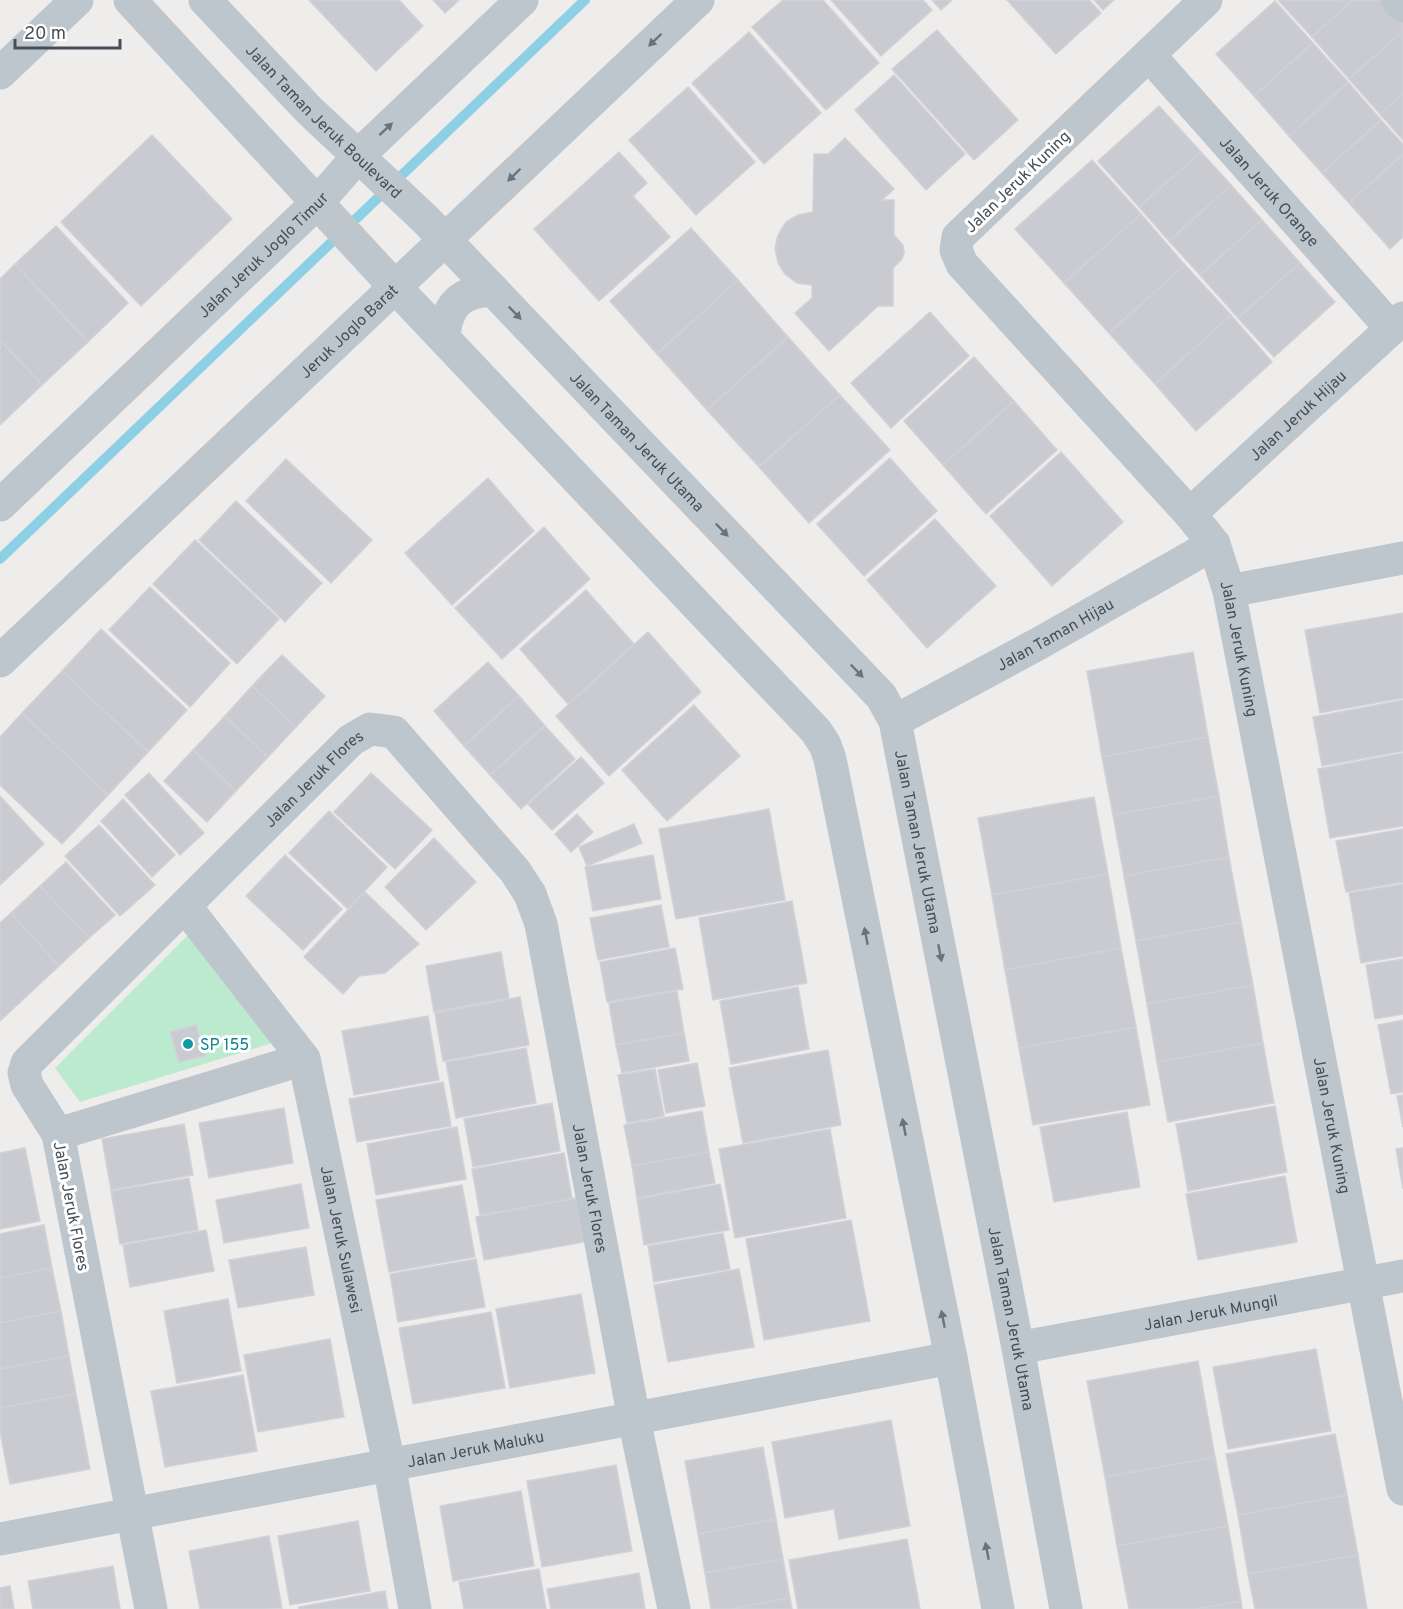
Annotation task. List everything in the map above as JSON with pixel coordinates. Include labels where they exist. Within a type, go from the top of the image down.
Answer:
[{"type":"street","points":[[0,73],[77,0]]},
{"type":"street","points":[[130,0],[444,338],[816,731],[825,745],[830,759],[951,1358],[998,1609]]},
{"type":"street","name":"Jalan Taman Jeruk Boulevard","points":[[205,0],[309,110],[436,230]]},
{"type":"street","name":"Jalan Jeruk Joglo Timur","points":[[0,505],[326,212],[359,155],[522,0]]},
{"type":"street","name":"Jeruk Joglo Barat","points":[[0,661],[386,276],[698,0]]},
{"type":"street","name":"Jalan Jeruk Kuning","points":[[1206,0],[958,237],[956,250],[962,264],[1190,514],[1214,544],[1229,591],[1403,1489]]},
{"type":"street","points":[[1398,0],[1403,6]]},
{"type":"street","name":"Jalan Jeruk Orange","points":[[1149,55],[1397,323]]},
{"type":"street","name":"Jalan Taman Jeruk Utama","points":[[436,230],[881,696],[895,721],[1018,1348],[1066,1609]]},
{"type":"street","points":[[444,338],[445,323],[451,308],[463,297],[477,291],[493,291]]},
{"type":"street","name":"Jalan Jeruk Hijau","points":[[1190,514],[1397,323]]},
{"type":"street","name":"Jalan Taman Hijau","points":[[895,721],[1038,644],[1214,544]]},
{"type":"street","points":[[1229,591],[1403,558]]},
{"type":"street","name":"Jalan Jeruk Flores","points":[[151,1609],[58,1134],[27,1085],[24,1073],[27,1063],[351,740],[370,729],[394,732],[515,872],[530,894],[541,924],[634,1419],[674,1609]]},
{"type":"street","name":"Jalan Jeruk Sulawesi","points":[[185,906],[304,1059],[389,1464],[416,1609]]},
{"type":"street","points":[[58,1134],[304,1059]]},
{"type":"street","name":"Jalan Jeruk Mungil","points":[[1018,1348],[1403,1276]]},
{"type":"street","name":"Jalan Jeruk Maluku","points":[[0,1539],[951,1358]]},
{"type":"green space","points":[[189,934],[282,1040],[80,1102],[55,1068]]},
{"type":"building","points":[[309,0],[399,0],[423,26],[376,71]]},
{"type":"building","points":[[433,0],[459,0],[445,13]]},
{"type":"building","points":[[783,0],[823,0],[879,63],[826,110],[752,27]]},
{"type":"building","points":[[831,0],[923,0],[932,10],[881,56]]},
{"type":"building","points":[[932,0],[952,0],[941,10]]},
{"type":"building","points":[[1007,0],[1089,0],[1101,13],[1056,54]]},
{"type":"building","points":[[1094,0],[1114,0],[1103,10]]},
{"type":"building","points":[[1278,0],[1353,0],[1312,37]]},
{"type":"building","points":[[1353,0],[1386,0],[1403,19],[1403,31],[1349,79],[1312,37]]},
{"type":"building","points":[[1275,1],[1313,43],[1254,96],[1216,54]]},
{"type":"building","points":[[937,30],[1018,120],[974,160],[892,69]]},
{"type":"building","points":[[1403,31],[1403,93],[1380,114],[1349,79]]},
{"type":"building","points":[[749,32],[821,113],[764,164],[692,83]]},
{"type":"building","points":[[1313,43],[1348,82],[1289,136],[1254,96]]},
{"type":"building","points":[[894,75],[965,154],[926,190],[855,110]]},
{"type":"building","points":[[1348,82],[1381,120],[1322,173],[1289,136]]},
{"type":"building","points":[[688,87],[755,162],[696,215],[629,140]]},
{"type":"building","points":[[1403,93],[1403,140],[1380,114]]},
{"type":"building","points":[[1159,106],[1201,152],[1139,207],[1098,161]]},
{"type":"building","points":[[1381,120],[1403,144],[1403,154],[1349,203],[1322,173]]},
{"type":"building","points":[[152,135],[232,219],[141,306],[61,222]]},
{"type":"building","points":[[845,138],[894,189],[882,200],[894,200],[894,235],[903,245],[904,252],[902,259],[893,268],[893,306],[878,306],[829,351],[795,313],[812,298],[812,285],[797,283],[785,274],[778,263],[775,248],[778,235],[786,222],[798,215],[813,212],[814,154],[828,154]]},
{"type":"building","points":[[619,152],[647,183],[633,196],[670,237],[599,301],[534,229]]},
{"type":"building","points":[[1201,152],[1231,185],[1169,241],[1139,207]]},
{"type":"building","points":[[1403,154],[1403,237],[1390,249],[1349,203]]},
{"type":"building","points":[[1092,160],[1141,214],[1064,283],[1015,229]]},
{"type":"building","points":[[1231,185],[1262,220],[1200,275],[1169,241]]},
{"type":"building","points":[[1141,214],[1185,265],[1109,333],[1064,283]]},
{"type":"building","points":[[1262,220],[1300,263],[1238,318],[1200,275]]},
{"type":"building","points":[[56,226],[128,303],[88,342],[15,264]]},
{"type":"building","points":[[691,228],[738,280],[657,354],[610,301]]},
{"type":"building","points":[[1300,263],[1335,302],[1274,357],[1238,318]]},
{"type":"building","points":[[15,264],[88,342],[42,385],[0,340],[0,279]]},
{"type":"building","points":[[1185,265],[1231,315],[1155,384],[1109,333]]},
{"type":"building","points":[[738,280],[788,337],[707,410],[657,354]]},
{"type":"building","points":[[930,312],[969,356],[891,428],[851,383]]},
{"type":"building","points":[[1231,315],[1272,362],[1196,431],[1155,384]]},
{"type":"building","points":[[788,337],[840,395],[759,467],[707,410]]},
{"type":"building","points":[[0,340],[42,385],[0,425]]},
{"type":"building","points":[[974,357],[1014,401],[943,465],[904,421]]},
{"type":"building","points":[[840,395],[890,450],[809,523],[759,467]]},
{"type":"building","points":[[1014,401],[1057,450],[986,514],[943,465]]},
{"type":"building","points":[[1061,452],[1123,522],[1052,586],[990,516]]},
{"type":"building","points":[[890,458],[937,511],[864,576],[817,524]]},
{"type":"building","points":[[286,459],[372,540],[331,583],[246,501]]},
{"type":"building","points":[[488,478],[534,531],[452,605],[405,553]]},
{"type":"building","points":[[236,501],[322,583],[285,622],[199,540]]},
{"type":"building","points":[[935,519],[996,586],[927,648],[867,580]]},
{"type":"building","points":[[544,527],[590,579],[502,659],[455,608]]},
{"type":"building","points":[[195,540],[279,619],[237,664],[153,584]]},
{"type":"building","points":[[150,587],[230,663],[190,707],[109,630]]},
{"type":"building","points":[[586,590],[634,644],[568,704],[520,649]]},
{"type":"building","points":[[1403,613],[1403,698],[1320,713],[1305,630]]},
{"type":"building","points":[[101,629],[187,710],[148,752],[62,671]]},
{"type":"building","points":[[648,632],[701,692],[609,776],[556,716]]},
{"type":"building","points":[[1193,652],[1208,737],[1102,757],[1087,671]]},
{"type":"building","points":[[282,655],[325,696],[296,727],[252,686]]},
{"type":"building","points":[[488,662],[519,696],[464,746],[434,711]]},
{"type":"building","points":[[62,671],[148,752],[108,795],[22,713]]},
{"type":"building","points":[[252,686],[296,727],[268,757],[225,716]]},
{"type":"building","points":[[519,696],[545,726],[490,775],[464,746]]},
{"type":"building","points":[[1403,700],[1403,751],[1322,766],[1313,717]]},
{"type":"building","points":[[694,705],[740,756],[667,821],[622,770]]},
{"type":"building","points":[[22,713],[108,795],[62,844],[0,785],[0,737]]},
{"type":"building","points":[[225,716],[268,757],[236,791],[193,750]]},
{"type":"building","points":[[545,726],[575,759],[521,809],[490,775]]},
{"type":"building","points":[[1208,737],[1219,796],[1113,815],[1102,757]]},
{"type":"building","points":[[193,750],[236,791],[207,822],[164,781]]},
{"type":"building","points":[[1403,753],[1403,826],[1330,838],[1318,769]]},
{"type":"building","points":[[581,757],[604,783],[552,830],[528,804]]},
{"type":"building","points":[[149,773],[204,833],[180,855],[125,795]]},
{"type":"building","points":[[371,773],[432,830],[395,869],[334,812]]},
{"type":"building","points":[[0,796],[44,844],[0,885]]},
{"type":"building","points":[[1219,796],[1229,857],[1124,876],[1113,815]]},
{"type":"building","points":[[1094,797],[1108,874],[992,895],[978,818]]},
{"type":"building","points":[[123,799],[175,855],[152,877],[101,821]]},
{"type":"building","points":[[769,809],[785,900],[676,919],[659,829]]},
{"type":"building","points":[[329,811],[387,867],[348,909],[289,853]]},
{"type":"building","points":[[577,814],[593,832],[571,852],[555,834]]},
{"type":"building","points":[[634,824],[642,843],[587,866],[579,847]]},
{"type":"building","points":[[99,825],[155,885],[120,916],[65,856]]},
{"type":"building","points":[[1403,829],[1403,882],[1346,892],[1336,841]]},
{"type":"building","points":[[434,838],[476,882],[426,930],[385,887]]},
{"type":"building","points":[[285,855],[342,909],[303,950],[246,896]]},
{"type":"building","points":[[653,855],[661,899],[593,911],[585,867]]},
{"type":"building","points":[[1229,857],[1241,922],[1136,941],[1124,876]]},
{"type":"building","points":[[66,862],[115,915],[89,938],[40,886]]},
{"type":"building","points":[[1108,874],[1121,948],[1005,970],[992,895]]},
{"type":"building","points":[[1403,884],[1403,956],[1361,963],[1349,893]]},
{"type":"building","points":[[40,886],[89,938],[59,966],[11,913]]},
{"type":"building","points":[[365,892],[419,944],[385,973],[359,976],[343,994],[304,957]]},
{"type":"building","points":[[792,901],[807,983],[713,1000],[699,918]]},
{"type":"building","points":[[661,905],[669,947],[598,960],[590,918]]},
{"type":"building","points":[[11,913],[59,966],[0,1021],[0,923]]},
{"type":"building","points":[[1241,922],[1253,985],[1147,1004],[1136,941]]},
{"type":"building","points":[[675,948],[683,989],[607,1002],[600,962]]},
{"type":"building","points":[[1121,948],[1136,1027],[1019,1048],[1005,970]]},
{"type":"building","points":[[501,952],[509,998],[434,1012],[426,966]]},
{"type":"building","points":[[1403,959],[1403,1014],[1375,1019],[1366,965]]},
{"type":"building","points":[[1253,985],[1263,1043],[1157,1062],[1147,1004]]},
{"type":"building","points":[[798,987],[809,1049],[731,1064],[720,1001]]},
{"type":"building","points":[[677,991],[684,1033],[616,1045],[609,1003]]},
{"type":"building","points":[[520,997],[529,1045],[443,1061],[435,1013]]},
{"type":"building","points":[[428,1016],[439,1080],[354,1095],[342,1031]]},
{"type":"building","points":[[1403,1020],[1403,1092],[1391,1094],[1378,1025]]},
{"type":"building","name":"SP 155","points":[[196,1025],[205,1056],[179,1062],[170,1032]]},
{"type":"building","points":[[1136,1027],[1150,1105],[1033,1125],[1019,1048]]},
{"type":"building","points":[[684,1033],[689,1061],[622,1073],[616,1045]]},
{"type":"building","points":[[1263,1043],[1274,1103],[1168,1122],[1157,1062]]},
{"type":"building","points":[[526,1048],[536,1103],[456,1118],[446,1062]]},
{"type":"building","points":[[828,1050],[841,1125],[743,1143],[729,1068]]},
{"type":"building","points":[[697,1063],[705,1106],[666,1113],[658,1070]]},
{"type":"building","points":[[655,1069],[664,1116],[627,1123],[618,1075]]},
{"type":"building","points":[[443,1082],[451,1126],[357,1142],[349,1099]]},
{"type":"building","points":[[1403,1095],[1403,1127],[1397,1096]]},
{"type":"building","points":[[552,1103],[560,1151],[473,1167],[464,1119]]},
{"type":"building","points":[[1275,1106],[1287,1172],[1188,1191],[1176,1124]]},
{"type":"building","points":[[284,1108],[293,1163],[209,1178],[199,1123]]},
{"type":"building","points":[[702,1111],[709,1152],[632,1166],[624,1125]]},
{"type":"building","points":[[1127,1112],[1140,1187],[1054,1202],[1040,1127]]},
{"type":"building","points":[[184,1124],[193,1175],[111,1190],[102,1139]]},
{"type":"building","points":[[457,1127],[466,1179],[376,1195],[367,1144]]},
{"type":"building","points":[[830,1129],[846,1218],[735,1238],[719,1149]]},
{"type":"building","points":[[25,1148],[40,1221],[0,1229],[0,1153]]},
{"type":"building","points":[[1403,1148],[1403,1189],[1396,1149]]},
{"type":"building","points":[[709,1152],[715,1183],[637,1198],[632,1166]]},
{"type":"building","points":[[564,1153],[572,1199],[480,1215],[472,1169]]},
{"type":"building","points":[[1285,1176],[1297,1242],[1198,1260],[1186,1194]]},
{"type":"building","points":[[189,1178],[198,1230],[120,1244],[111,1191]]},
{"type":"building","points":[[301,1184],[309,1228],[224,1243],[216,1200]]},
{"type":"building","points":[[720,1184],[729,1230],[644,1245],[637,1199]]},
{"type":"building","points":[[462,1185],[475,1257],[389,1272],[376,1200]]},
{"type":"building","points":[[576,1198],[584,1242],[484,1260],[476,1217]]},
{"type":"building","points":[[851,1220],[870,1321],[764,1340],[746,1239]]},
{"type":"building","points":[[44,1225],[52,1268],[0,1278],[0,1234]]},
{"type":"building","points":[[206,1230],[214,1271],[130,1287],[123,1245]]},
{"type":"building","points":[[723,1233],[730,1269],[654,1282],[648,1246]]},
{"type":"building","points":[[306,1247],[314,1295],[238,1308],[229,1260]]},
{"type":"building","points":[[476,1259],[485,1307],[398,1322],[390,1274]]},
{"type":"building","points":[[52,1268],[61,1311],[0,1323],[0,1278]]},
{"type":"building","points":[[739,1269],[754,1347],[668,1362],[654,1285]]},
{"type":"building","points":[[581,1294],[595,1373],[510,1388],[496,1309]]},
{"type":"building","points":[[228,1299],[241,1371],[177,1383],[164,1311]]},
{"type":"building","points":[[61,1311],[69,1356],[0,1369],[0,1323]]},
{"type":"building","points":[[491,1312],[505,1388],[413,1404],[399,1328]]},
{"type":"building","points":[[330,1339],[344,1417],[258,1432],[244,1355]]},
{"type":"building","points":[[1316,1349],[1331,1431],[1228,1449],[1213,1367]]},
{"type":"building","points":[[69,1356],[76,1394],[0,1408],[0,1369]]},
{"type":"building","points":[[1198,1361],[1215,1457],[1105,1477],[1087,1381]]},
{"type":"building","points":[[243,1375],[257,1451],[165,1467],[151,1391]]},
{"type":"building","points":[[76,1394],[90,1469],[10,1484],[0,1431],[0,1408]]},
{"type":"building","points":[[891,1420],[910,1526],[839,1539],[834,1509],[785,1518],[772,1442]]},
{"type":"building","points":[[1335,1434],[1347,1495],[1238,1515],[1226,1454]]},
{"type":"building","points":[[763,1447],[776,1519],[698,1534],[685,1461]]},
{"type":"building","points":[[1215,1457],[1228,1526],[1117,1546],[1105,1477]]},
{"type":"building","points":[[616,1465],[632,1551],[542,1567],[527,1481]]},
{"type":"building","points":[[521,1491],[534,1566],[453,1581],[440,1506]]},
{"type":"building","points":[[1347,1495],[1358,1555],[1248,1574],[1238,1515]]},
{"type":"building","points":[[776,1519],[783,1559],[705,1573],[698,1534]]},
{"type":"building","points":[[358,1521],[370,1591],[290,1605],[278,1536]]},
{"type":"building","points":[[1228,1526],[1241,1601],[1198,1609],[1129,1609],[1117,1546]]},
{"type":"building","points":[[269,1536],[282,1608],[200,1609],[189,1551]]},
{"type":"building","points":[[907,1539],[920,1609],[798,1609],[789,1560]]},
{"type":"building","points":[[1358,1555],[1367,1609],[1255,1609],[1248,1574]]},
{"type":"building","points":[[783,1559],[790,1598],[730,1609],[711,1609],[705,1573]]},
{"type":"building","points":[[113,1566],[120,1609],[33,1609],[28,1581]]},
{"type":"building","points":[[539,1569],[546,1609],[464,1609],[459,1582]]},
{"type":"building","points":[[639,1573],[645,1609],[551,1609],[547,1589]]},
{"type":"building","points":[[10,1586],[14,1609],[0,1609],[0,1588]]},
{"type":"building","points":[[385,1591],[388,1609],[299,1609],[299,1607]]},
{"type":"building","points":[[790,1598],[792,1609],[730,1609]]},
{"type":"building","points":[[1241,1601],[1242,1609],[1198,1609]]},
{"type":"waterway","points":[[0,559],[585,0]]},
{"type":"place","name":"SP 155","points":[[188,1044]]}]
